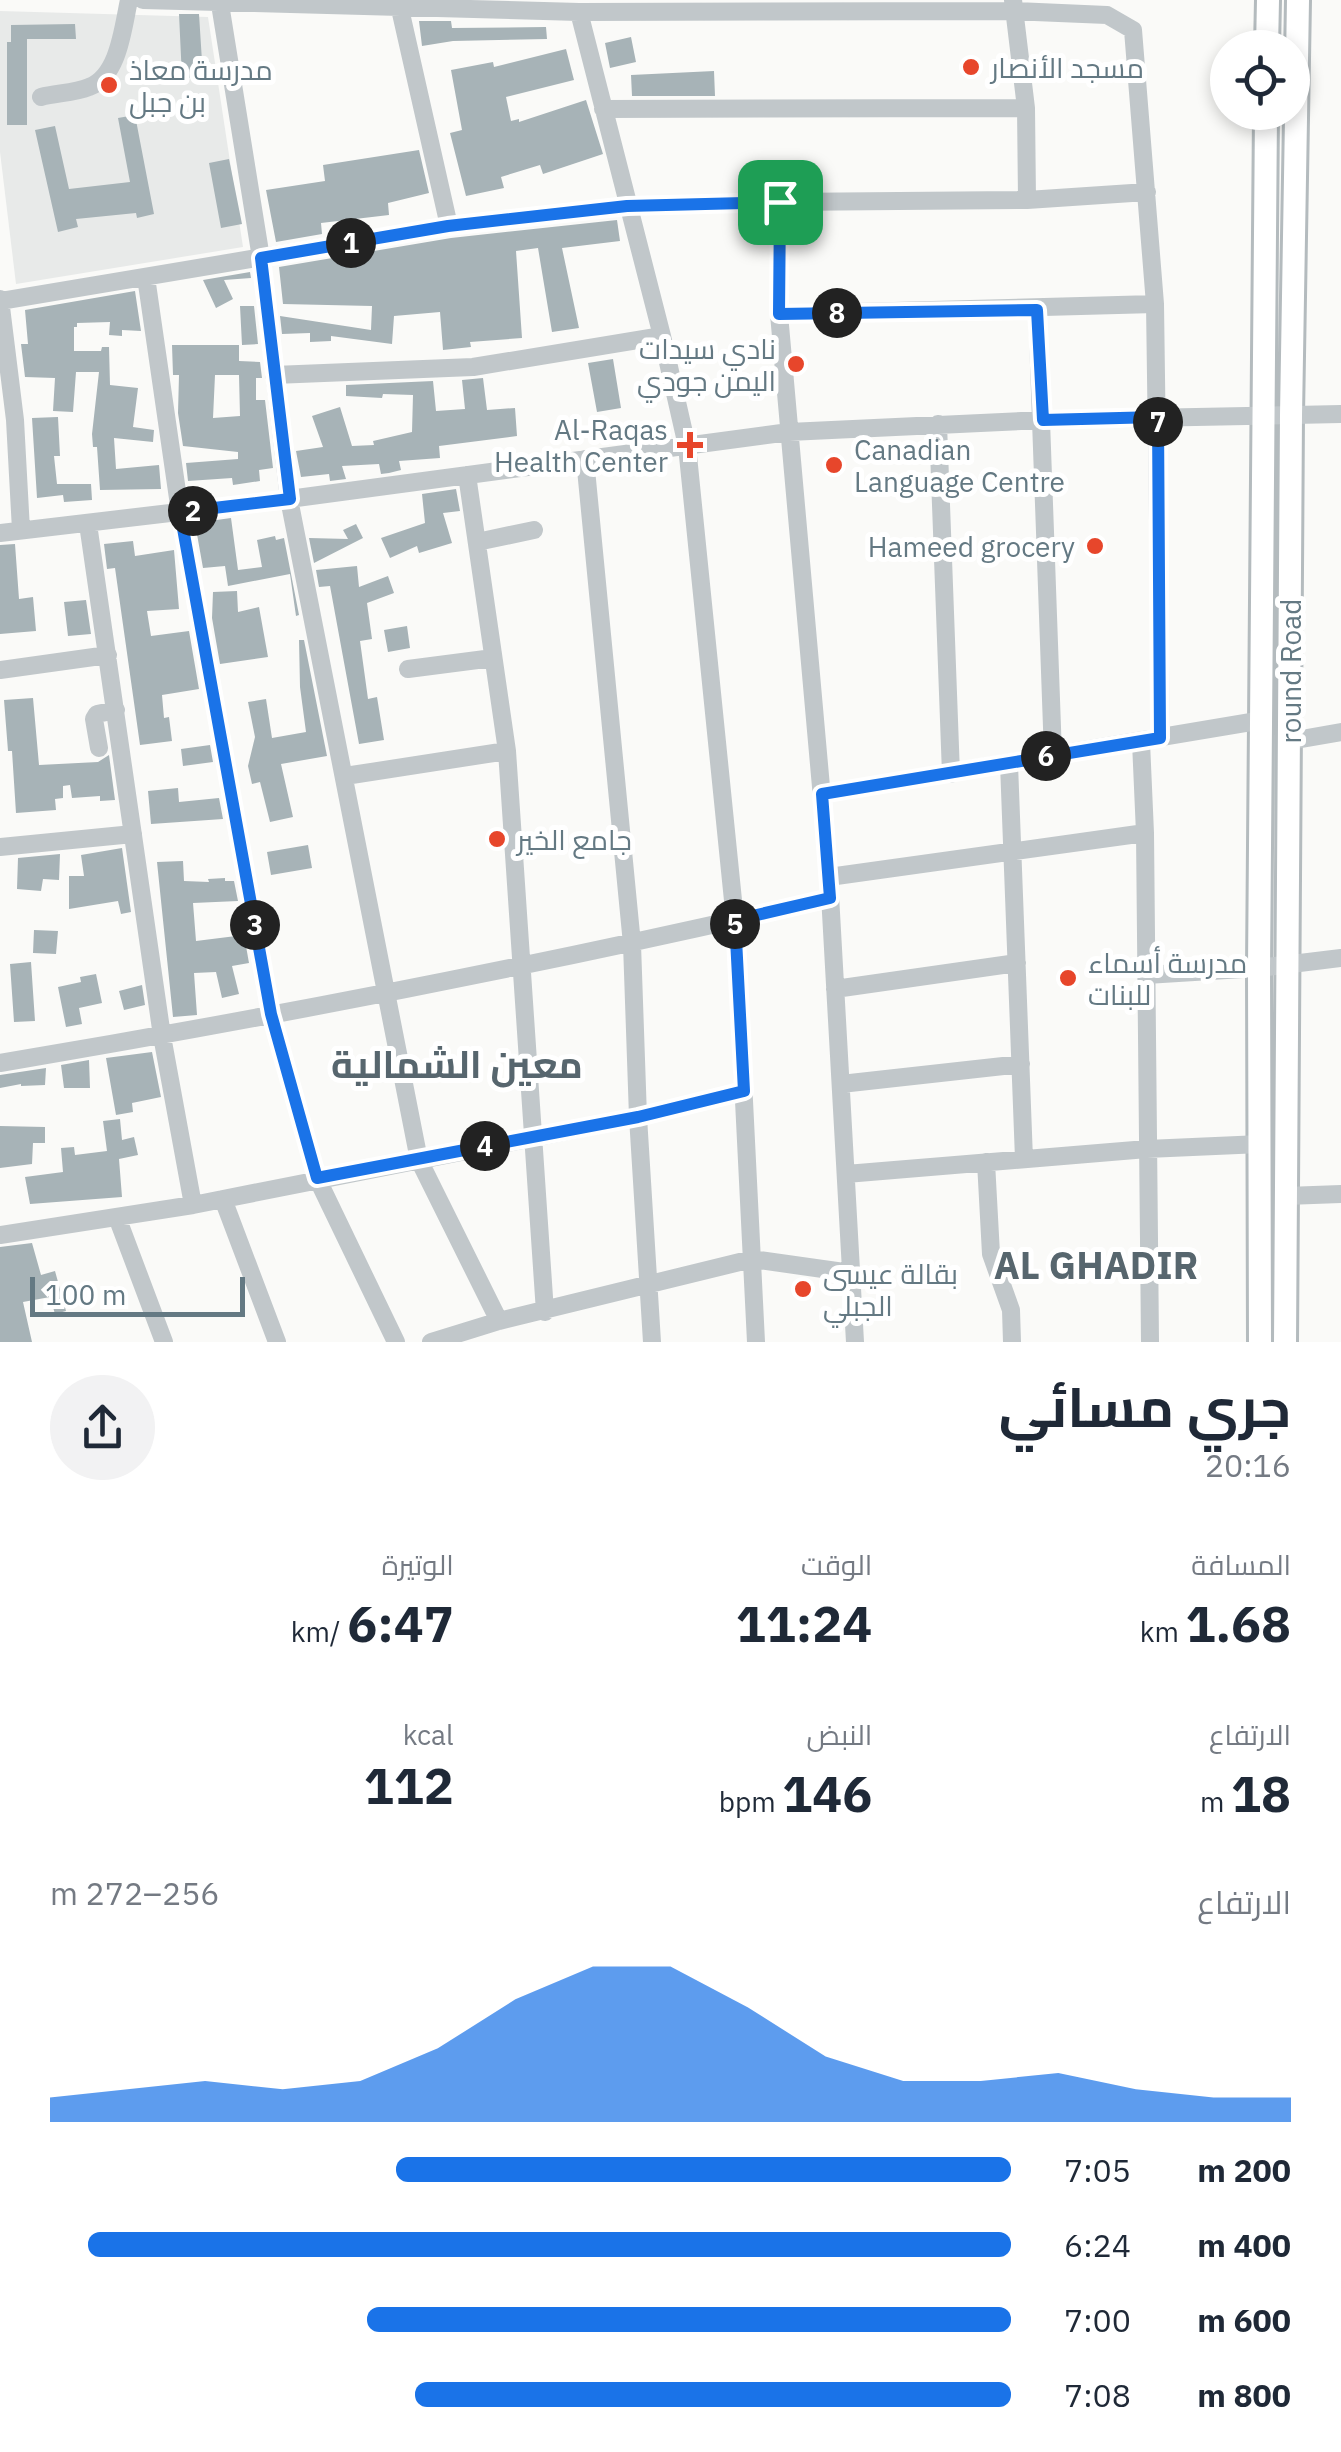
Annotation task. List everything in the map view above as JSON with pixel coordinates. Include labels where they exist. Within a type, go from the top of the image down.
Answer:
[{"type":"main road","points":[[1267,30],[1268,0]]},
{"type":"main road","name":"round Road","points":[[1286,1342],[1291,415],[1298,0]]},
{"type":"main road","name":"round Road","points":[[1260,1342],[1266,130]]},
{"type":"street","points":[[40,96],[92,86],[104,76],[116,54],[129,0]]},
{"type":"street","points":[[143,0],[220,4],[399,3],[579,12],[1013,6],[1107,15],[1133,30],[1155,304],[1160,738]]},
{"type":"street","points":[[399,3],[448,226]]},
{"type":"street","points":[[220,4],[261,258],[290,499],[419,1160],[499,1321]]},
{"type":"street","points":[[1013,6],[1026,108],[1027,200]]},
{"type":"street","points":[[579,12],[662,336],[686,446],[735,920],[756,1342]]},
{"type":"street","points":[[603,110],[1026,108]]},
{"type":"street","points":[[21,530],[8,421],[0,300],[448,226],[627,206],[1027,200],[1147,192]]},
{"type":"street","points":[[780,202],[779,314],[830,898],[855,1342]]},
{"type":"street","points":[[146,277],[180,512],[271,1014],[317,1178],[396,1342]]},
{"type":"street","points":[[779,314],[1155,304]]},
{"type":"street","points":[[1037,310],[1053,754]]},
{"type":"street","points":[[274,375],[473,367],[662,336]]},
{"type":"street","points":[[0,533],[290,499],[789,432],[1043,420],[1341,414]]},
{"type":"street","points":[[938,424],[951,774]]},
{"type":"street","points":[[584,459],[632,944],[652,1342]]},
{"type":"street","points":[[467,476],[507,751],[545,1312]]},
{"type":"street","points":[[88,524],[162,1036],[193,1205]]},
{"type":"street","points":[[477,542],[534,530]]},
{"type":"street","points":[[0,670],[108,655]]},
{"type":"street","points":[[408,669],[494,658]]},
{"type":"street","points":[[100,748],[94,719],[97,714],[116,710]]},
{"type":"street","points":[[822,794],[1263,720]]},
{"type":"street","points":[[1290,741],[1341,732]]},
{"type":"street","points":[[1141,742],[1150,1342]]},
{"type":"street","points":[[345,776],[507,751]]},
{"type":"street","points":[[1009,764],[1024,1159]]},
{"type":"street","points":[[828,876],[1145,833]]},
{"type":"street","points":[[0,846],[133,834]]},
{"type":"street","points":[[0,1063],[522,968],[830,898]]},
{"type":"street","points":[[1146,975],[1341,958]]},
{"type":"street","points":[[836,989],[1017,963]]},
{"type":"street","points":[[841,1084],[1021,1064]]},
{"type":"street","points":[[0,1235],[193,1205],[638,1117],[744,1091]]},
{"type":"street","points":[[846,1174],[1146,1149],[1261,1144]]},
{"type":"street","points":[[986,1162],[990,1254],[1010,1310],[1012,1342]]},
{"type":"street","points":[[1286,1196],[1341,1194]]},
{"type":"street","points":[[223,1199],[277,1342]]},
{"type":"street","points":[[118,1217],[164,1342]]},
{"type":"street","points":[[431,1342],[499,1321],[752,1259],[851,1273]]},
{"type":"shaded area","name":"مدرسة معاذ بن جبل","points":[[0,11],[208,17],[243,247],[16,284],[0,152]]},
{"type":"building","points":[[179,14],[199,14],[203,77],[182,78]]},
{"type":"building","points":[[419,21],[451,21],[452,28],[546,27],[547,39],[453,41],[422,46]]},
{"type":"building","points":[[75,24],[76,39],[27,39],[27,125],[7,125],[7,42],[11,42],[11,25]]},
{"type":"building","points":[[631,37],[636,62],[610,68],[605,43]]},
{"type":"building","points":[[566,49],[574,80],[506,97],[511,121],[519,122],[586,100],[603,154],[543,174],[540,165],[501,177],[504,188],[466,196],[450,133],[462,130],[451,70],[493,62],[494,67]]},
{"type":"building","points":[[714,71],[715,96],[632,96],[631,75]]},
{"type":"building","points":[[135,115],[154,214],[76,219],[78,227],[58,232],[35,130],[55,126],[69,189],[130,182],[118,118]]},
{"type":"building","points":[[419,150],[429,193],[388,203],[389,215],[321,223],[322,234],[276,242],[266,190],[325,181],[323,165]]},
{"type":"building","points":[[229,159],[242,224],[221,228],[209,163]]},
{"type":"building","points":[[617,220],[620,241],[562,248],[579,328],[552,332],[538,248],[516,251],[522,338],[470,342],[471,347],[443,350],[440,312],[394,316],[392,344],[331,336],[331,341],[310,342],[310,333],[282,334],[280,316],[371,330],[372,306],[283,304],[279,267],[451,238]]},
{"type":"building","points":[[250,272],[251,278],[224,280],[233,299],[216,308],[203,280]]},
{"type":"building","points":[[135,291],[141,331],[122,330],[122,336],[109,335],[110,322],[77,323],[74,351],[101,351],[102,347],[109,347],[110,385],[138,388],[133,427],[154,430],[153,442],[114,438],[116,469],[159,465],[161,489],[100,490],[97,447],[93,447],[92,434],[99,372],[76,372],[73,412],[53,411],[55,378],[25,377],[21,344],[28,344],[25,310]]},
{"type":"building","points":[[240,306],[254,306],[258,344],[242,345]]},
{"type":"building","points":[[172,345],[239,345],[239,361],[260,362],[262,378],[256,378],[256,400],[265,400],[273,468],[259,470],[260,481],[233,485],[232,478],[188,481],[186,463],[238,459],[238,452],[183,446],[178,413],[179,375],[173,375]],"holes":[[[215,375],[239,375],[240,416],[213,418]]]},
{"type":"building","points":[[613,359],[621,408],[597,412],[588,363]]},
{"type":"building","points":[[483,378],[487,410],[515,408],[517,436],[439,446],[440,458],[399,461],[401,470],[389,473],[381,474],[379,464],[342,466],[346,479],[330,481],[329,474],[301,477],[296,451],[323,447],[312,416],[340,407],[352,446],[374,445],[373,441],[412,432],[413,395],[346,396],[346,385],[433,381],[436,411],[465,409],[462,380]]},
{"type":"building","points":[[58,417],[60,456],[54,456],[57,484],[91,484],[92,500],[64,502],[63,495],[37,498],[32,418]]},
{"type":"building","points":[[456,489],[460,511],[443,513],[452,543],[419,553],[417,546],[390,558],[381,538],[425,523],[422,494]]},
{"type":"building","points":[[231,518],[238,570],[262,567],[257,540],[284,538],[299,615],[296,616],[290,574],[228,586],[225,566],[203,568],[195,523]]},
{"type":"building","points":[[356,524],[363,538],[314,563],[309,538],[348,539],[343,530]]},
{"type":"building","points":[[133,541],[135,556],[174,550],[179,609],[147,611],[151,636],[189,631],[199,689],[162,695],[172,741],[140,745],[115,568],[107,569],[104,544]]},
{"type":"building","points":[[15,544],[19,599],[33,597],[36,631],[0,634],[0,545]]},
{"type":"building","points":[[357,566],[359,587],[388,576],[394,593],[367,603],[372,639],[360,641],[368,699],[377,697],[384,740],[359,744],[330,586],[319,587],[316,570]]},
{"type":"building","points":[[237,591],[238,612],[259,607],[268,657],[220,664],[212,618],[213,592]]},
{"type":"building","points":[[86,600],[91,634],[68,636],[64,602]]},
{"type":"building","points":[[407,626],[410,648],[388,652],[384,630]]},
{"type":"building","points":[[299,640],[304,640],[327,756],[281,764],[293,817],[270,822],[260,782],[252,784],[248,766],[255,737],[248,702],[266,699],[272,738],[306,732]]},
{"type":"building","points":[[33,698],[39,765],[98,762],[109,755],[115,800],[100,801],[100,796],[72,798],[70,785],[63,786],[63,798],[55,799],[56,810],[16,813],[4,700]]},
{"type":"building","points":[[210,745],[213,762],[183,766],[181,749]]},
{"type":"building","points":[[178,788],[179,802],[219,798],[223,819],[151,824],[148,791]]},
{"type":"building","points":[[308,845],[312,868],[271,875],[267,852]]},
{"type":"building","points":[[122,848],[131,912],[121,914],[118,901],[69,909],[69,876],[84,876],[81,855]]},
{"type":"building","points":[[60,854],[59,880],[43,879],[41,891],[17,889],[18,858]]},
{"type":"building","points":[[183,861],[184,881],[234,881],[238,901],[193,903],[196,941],[244,935],[249,963],[232,966],[239,994],[222,998],[216,972],[194,973],[197,1015],[173,1017],[157,862]]},
{"type":"building","points":[[34,930],[58,931],[56,954],[33,953]]},
{"type":"building","points":[[31,962],[35,1021],[14,1022],[10,964]]},
{"type":"building","points":[[96,974],[102,1003],[79,1008],[82,1024],[66,1027],[58,987]]},
{"type":"building","points":[[142,985],[145,1005],[124,1010],[119,991]]},
{"type":"building","points":[[152,1052],[161,1097],[132,1103],[133,1112],[116,1115],[106,1058]]},
{"type":"building","points":[[89,1060],[90,1088],[64,1088],[61,1065]]},
{"type":"building","points":[[46,1068],[45,1085],[0,1088],[0,1075]]},
{"type":"building","points":[[120,1119],[122,1140],[134,1137],[138,1155],[119,1159],[122,1197],[30,1204],[25,1177],[63,1172],[61,1148],[74,1147],[75,1155],[107,1151],[103,1121]]},
{"type":"building","points":[[0,1126],[45,1127],[45,1143],[33,1143],[32,1164],[0,1168]]},
{"type":"building","points":[[32,1243],[41,1275],[55,1271],[66,1311],[55,1314],[50,1297],[23,1302],[32,1342],[0,1342],[0,1247]]},
{"type":"place","name":"مسجد الأنصار","points":[[971,67]]},
{"type":"place","name":"مدرسة معاذ بن جبل","points":[[109,85]]},
{"type":"place","name":"نادي سيدات اليمن جودي","points":[[796,364]]},
{"type":"place","name":"Al-Raqas Health Center","points":[[690,445]]},
{"type":"place","name":"Canadian Language Centre","points":[[834,465]]},
{"type":"place","name":"Hameed grocery","points":[[1095,546]]},
{"type":"place","name":"جامع الخير","points":[[497,839]]},
{"type":"place","name":"مدرسة أسماء للبنات","points":[[1068,978]]},
{"type":"place","name":"بقالة عيسى الجبلي","points":[[803,1289]]},
{"type":"district","name":"معين الشمالية","points":[[457,1063]]},
{"type":"district","name":"AL GHADIR","points":[[1096,1264]]},
{"type":"route","points":[[780,202],[779,314],[1037,310],[1043,420],[1158,417],[1160,738],[822,794],[830,898],[735,920],[744,1091],[638,1117],[317,1178],[271,1014],[180,512],[290,499],[261,258],[448,226],[627,206],[780,202]]}]
